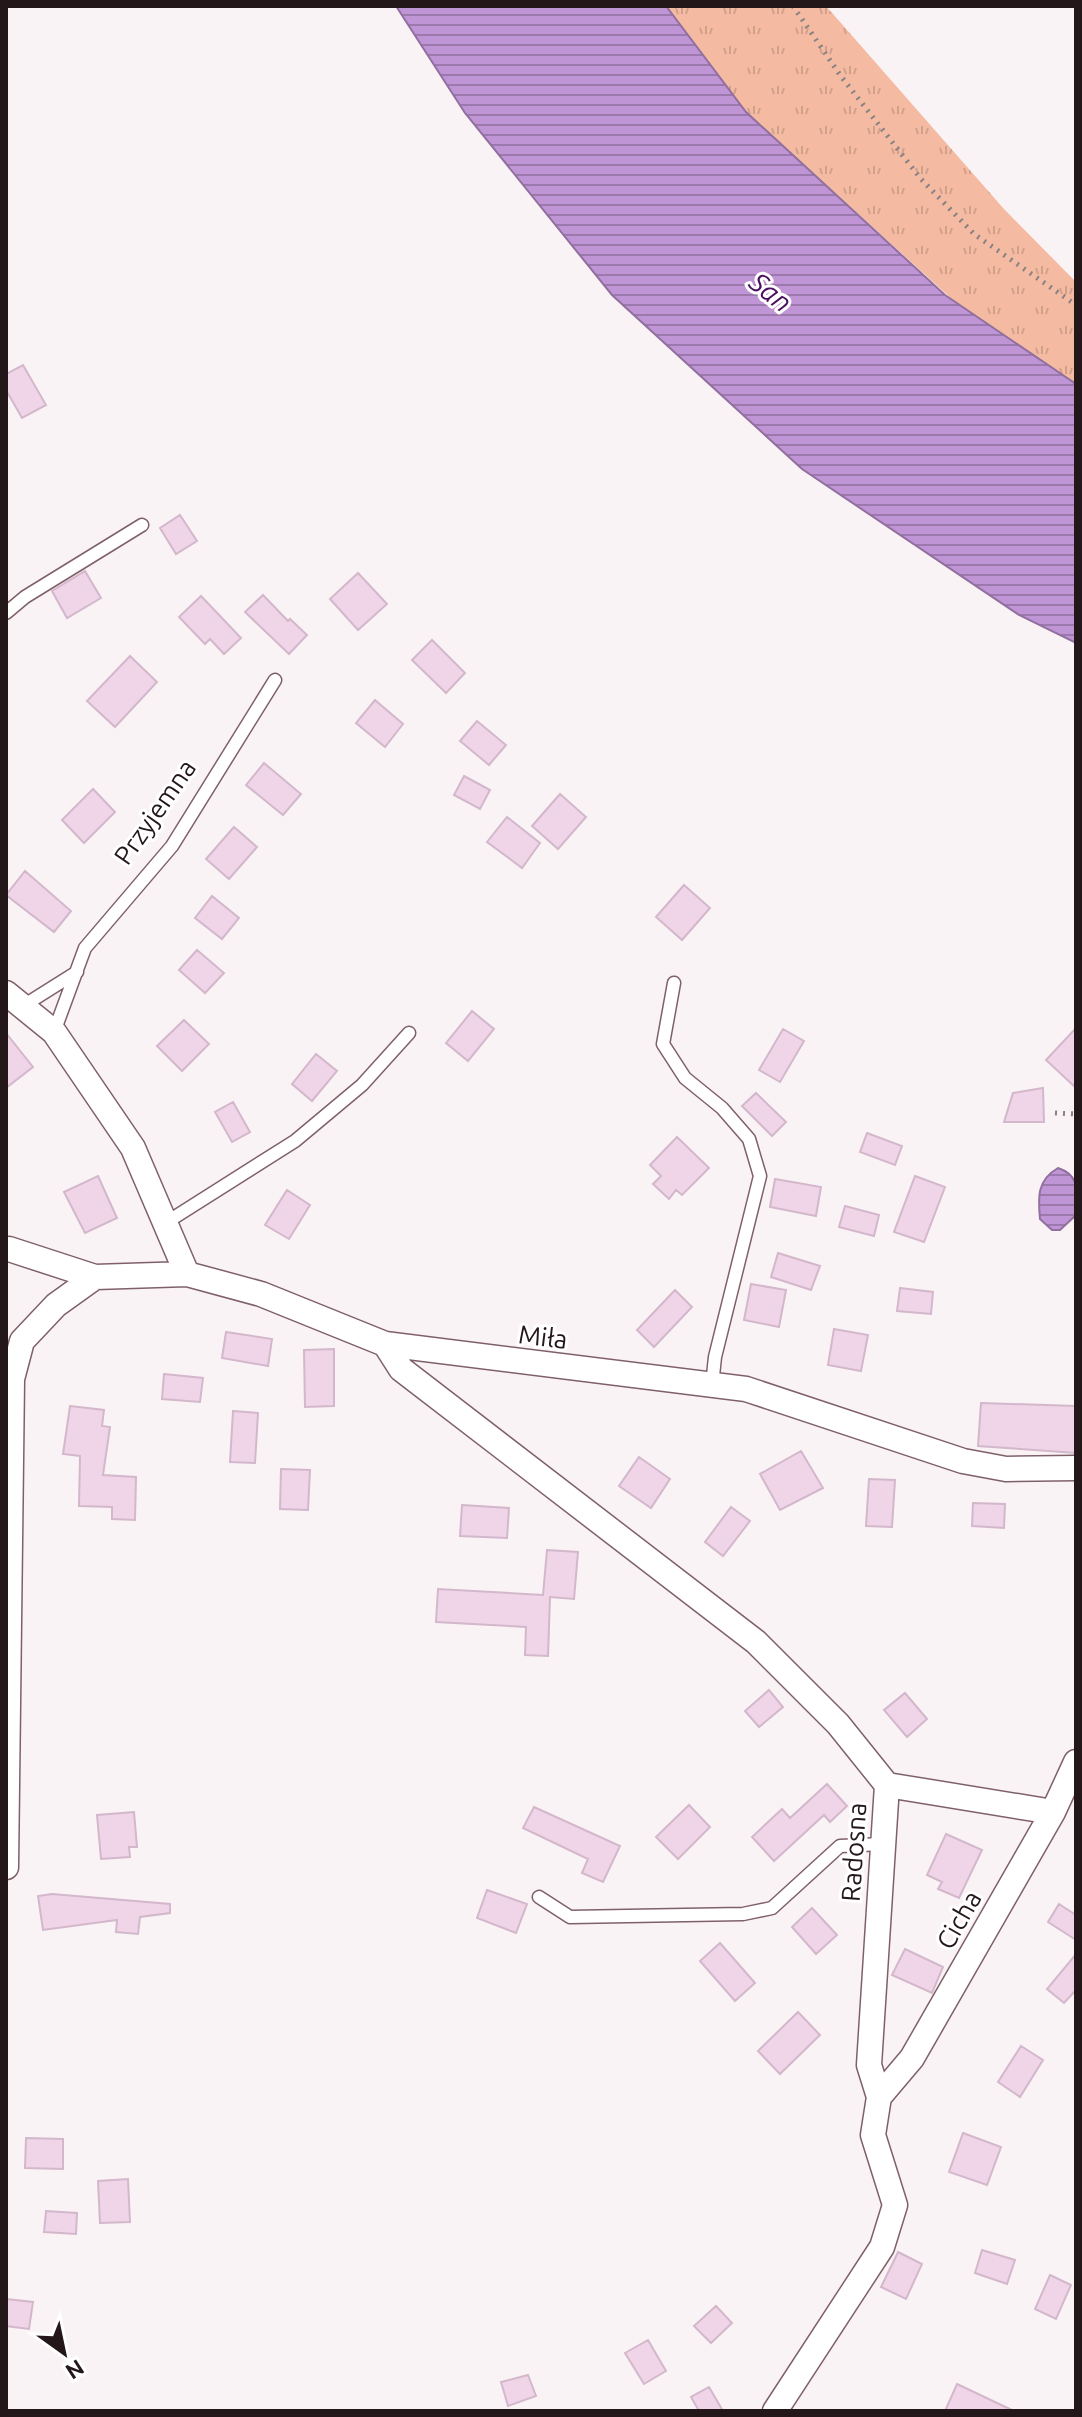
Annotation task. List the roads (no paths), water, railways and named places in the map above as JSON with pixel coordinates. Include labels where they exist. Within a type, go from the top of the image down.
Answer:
[{"type":"street","points":[[14,999],[54,1032],[133,1148],[187,1274]]},
{"type":"street","name":"Miła","points":[[9,1249],[95,1277],[187,1274],[261,1294],[385,1344],[746,1389],[963,1461],[1006,1469],[1076,1468]]},
{"type":"street","points":[[6,1867],[12,1379],[22,1341],[56,1305],[95,1277]]},
{"type":"street","name":"Radosna","points":[[385,1344],[401,1369],[756,1642],[838,1724],[887,1785],[869,2065],[879,2097],[873,2135],[895,2205],[882,2247],[775,2411]]},
{"type":"street","name":"Cicha","points":[[879,2097],[912,2058],[1053,1812],[1076,1762]]},
{"type":"street","points":[[887,1785],[1053,1812]]},
{"type":"lane","points":[[6,613],[25,597],[142,525]]},
{"type":"lane","name":"Przyjemna","points":[[54,1032],[85,948],[172,846],[275,680]]},
{"type":"lane","points":[[14,999],[77,972]]},
{"type":"lane","points":[[674,983],[663,1044],[685,1078],[722,1108],[749,1139],[760,1176],[715,1357],[712,1385]]},
{"type":"lane","points":[[167,1222],[295,1141],[362,1085],[409,1033]]},
{"type":"lane","points":[[539,1897],[570,1917],[743,1914],[772,1908],[840,1846],[882,1844]]},
{"type":"water","name":"San","points":[[396,6],[666,6],[746,112],[945,295],[1076,384],[1076,643],[1019,615],[802,469],[612,295],[465,113]]},
{"type":"water","points":[[1058,1168],[1071,1176],[1076,1186],[1076,1215],[1060,1230],[1052,1230],[1040,1219],[1039,1196],[1046,1178]]}]
